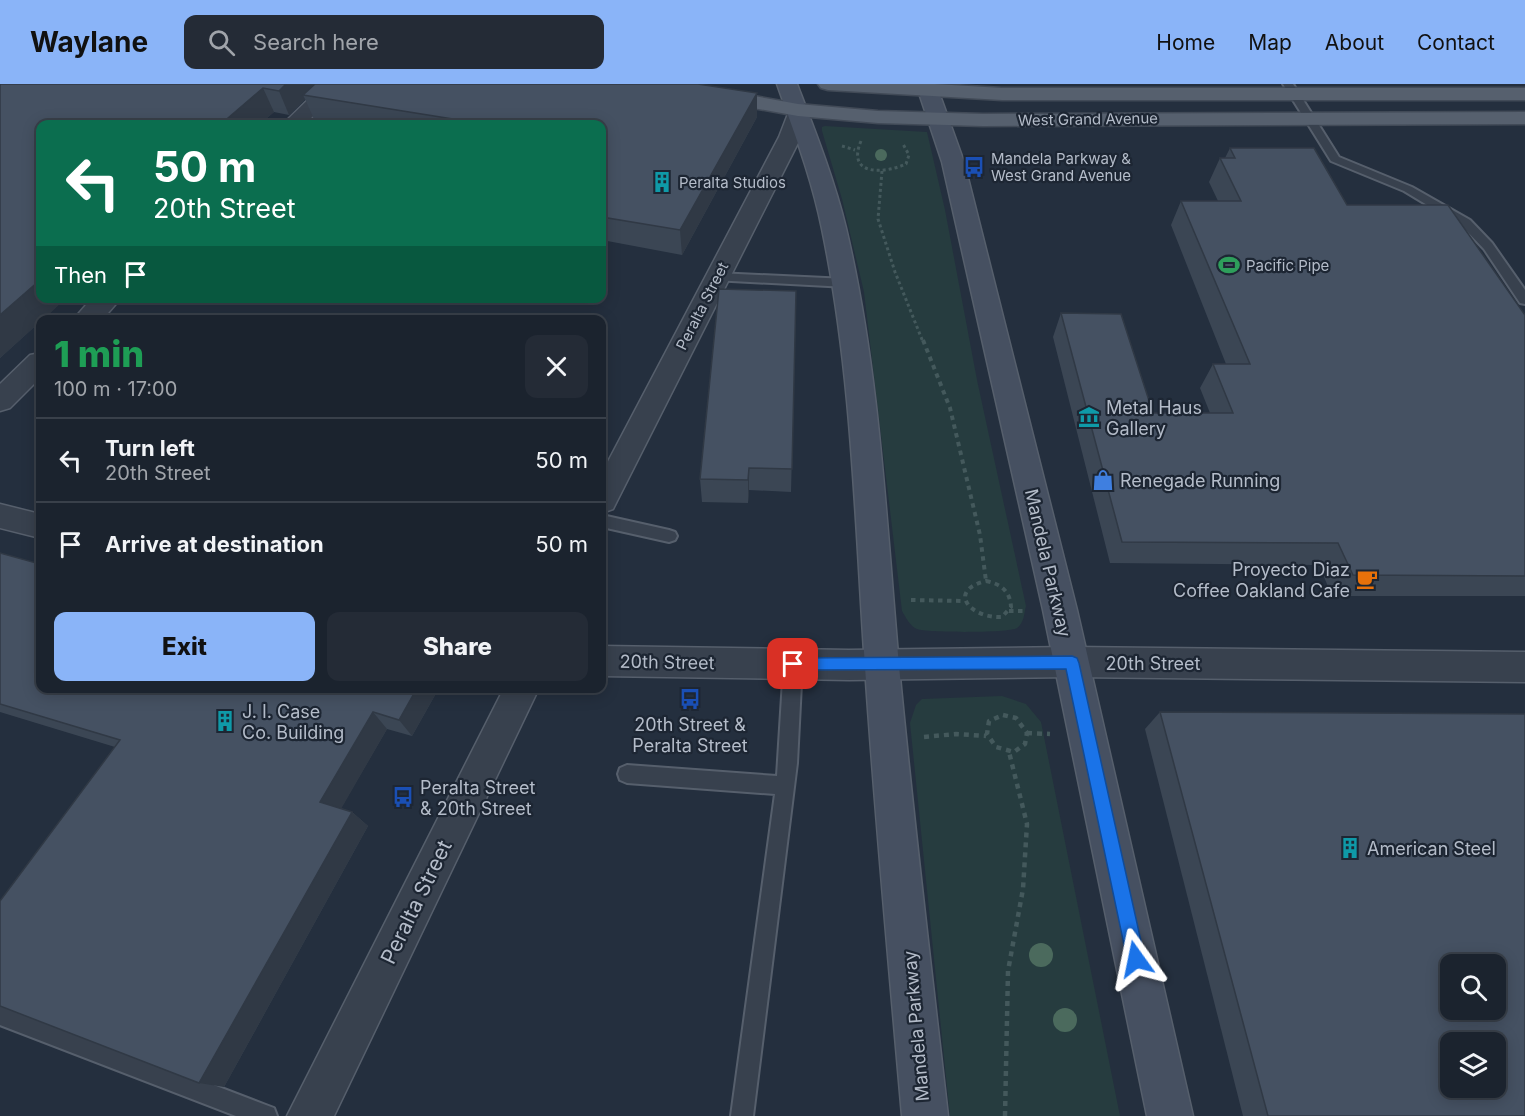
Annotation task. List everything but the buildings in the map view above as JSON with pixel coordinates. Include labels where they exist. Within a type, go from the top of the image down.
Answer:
[{"type":"main road","name":"West Grand Avenue","points":[[653,84],[798,110],[939,119],[1525,118]]},
{"type":"main road","name":"Mandela Parkway","points":[[787,84],[829,203],[847,283],[859,360],[882,665],[925,1116]]},
{"type":"main road","name":"West Grand Avenue","points":[[828,84],[1062,95],[1291,89],[1525,94]]},
{"type":"main road","name":"Mandela Parkway","points":[[928,87],[953,162],[1072,663],[1170,1116]]},
{"type":"street","points":[[296,120],[336,84]]},
{"type":"street","name":"Peralta Street","points":[[606,493],[790,137],[798,110]]},
{"type":"street","points":[[91,315],[103,303]]},
{"type":"street","points":[[0,401],[36,367]]},
{"type":"street","points":[[0,516],[36,525]]},
{"type":"street","name":"20th Street","points":[[606,660],[882,665],[1072,663],[1525,666]]},
{"type":"street","name":"Peralta Street","points":[[310,1116],[520,693]]},
{"type":"lane","points":[[1291,89],[1335,159],[1408,189],[1466,223],[1488,246],[1525,300]]},
{"type":"lane","points":[[717,277],[847,283]]},
{"type":"lane","points":[[606,522],[669,536]]},
{"type":"lane","points":[[742,1116],[785,786],[793,664]]},
{"type":"lane","points":[[627,774],[785,786]]},
{"type":"lane","points":[[0,1014],[266,1116]]},
{"type":"path","points":[[861,141],[855,150],[854,156],[857,161],[868,168],[882,171],[892,170],[906,164],[909,154],[903,143]]},
{"type":"path","points":[[882,171],[878,219],[895,272],[950,408],[980,535],[986,581]]},
{"type":"path","points":[[986,581],[997,583],[1005,589],[1011,604],[1005,615],[987,619],[976,615],[966,605],[968,588],[977,582],[986,581]]},
{"type":"path","points":[[908,600],[965,601]]},
{"type":"path","points":[[1003,715],[1016,718],[1024,727],[1027,739],[1020,749],[1009,752],[992,745],[987,736],[987,726],[993,718],[1003,715]]},
{"type":"path","points":[[889,739],[956,734],[987,736]]},
{"type":"path","points":[[1005,1116],[1008,971],[1023,889],[1027,824],[1009,752]]},
{"type":"green space","points":[[822,127],[927,132],[1026,606],[1022,621],[1017,628],[985,632],[917,629],[908,622],[902,611],[864,292],[842,199],[822,131]]},
{"type":"green space","points":[[1002,696],[1026,704],[1041,722],[1120,1116],[950,1116],[910,723],[916,705],[922,699]]},
{"type":"place","name":"Mandela Parkway & West Grand Avenue","points":[[974,167]]},
{"type":"place","name":"Peralta Studios","points":[[662,182]]},
{"type":"place","name":"Pacific Pipe","points":[[1229,265]]},
{"type":"place","name":"Metal Haus Gallery","points":[[1089,417]]},
{"type":"place","name":"Renegade Running","points":[[1103,480]]},
{"type":"place","name":"Proyecto Diaz Coffee Oakland Cafe","points":[[1367,579]]},
{"type":"place","name":"20th Street & Peralta Street","points":[[690,699]]},
{"type":"place","name":"J. I. Case Co. Building","points":[[225,721]]},
{"type":"place","name":"Peralta Street & 20th Street","points":[[403,797]]},
{"type":"place","name":"American Steel","points":[[1350,848]]},
{"type":"route","points":[[793,664],[1072,663],[1136,959]]}]
